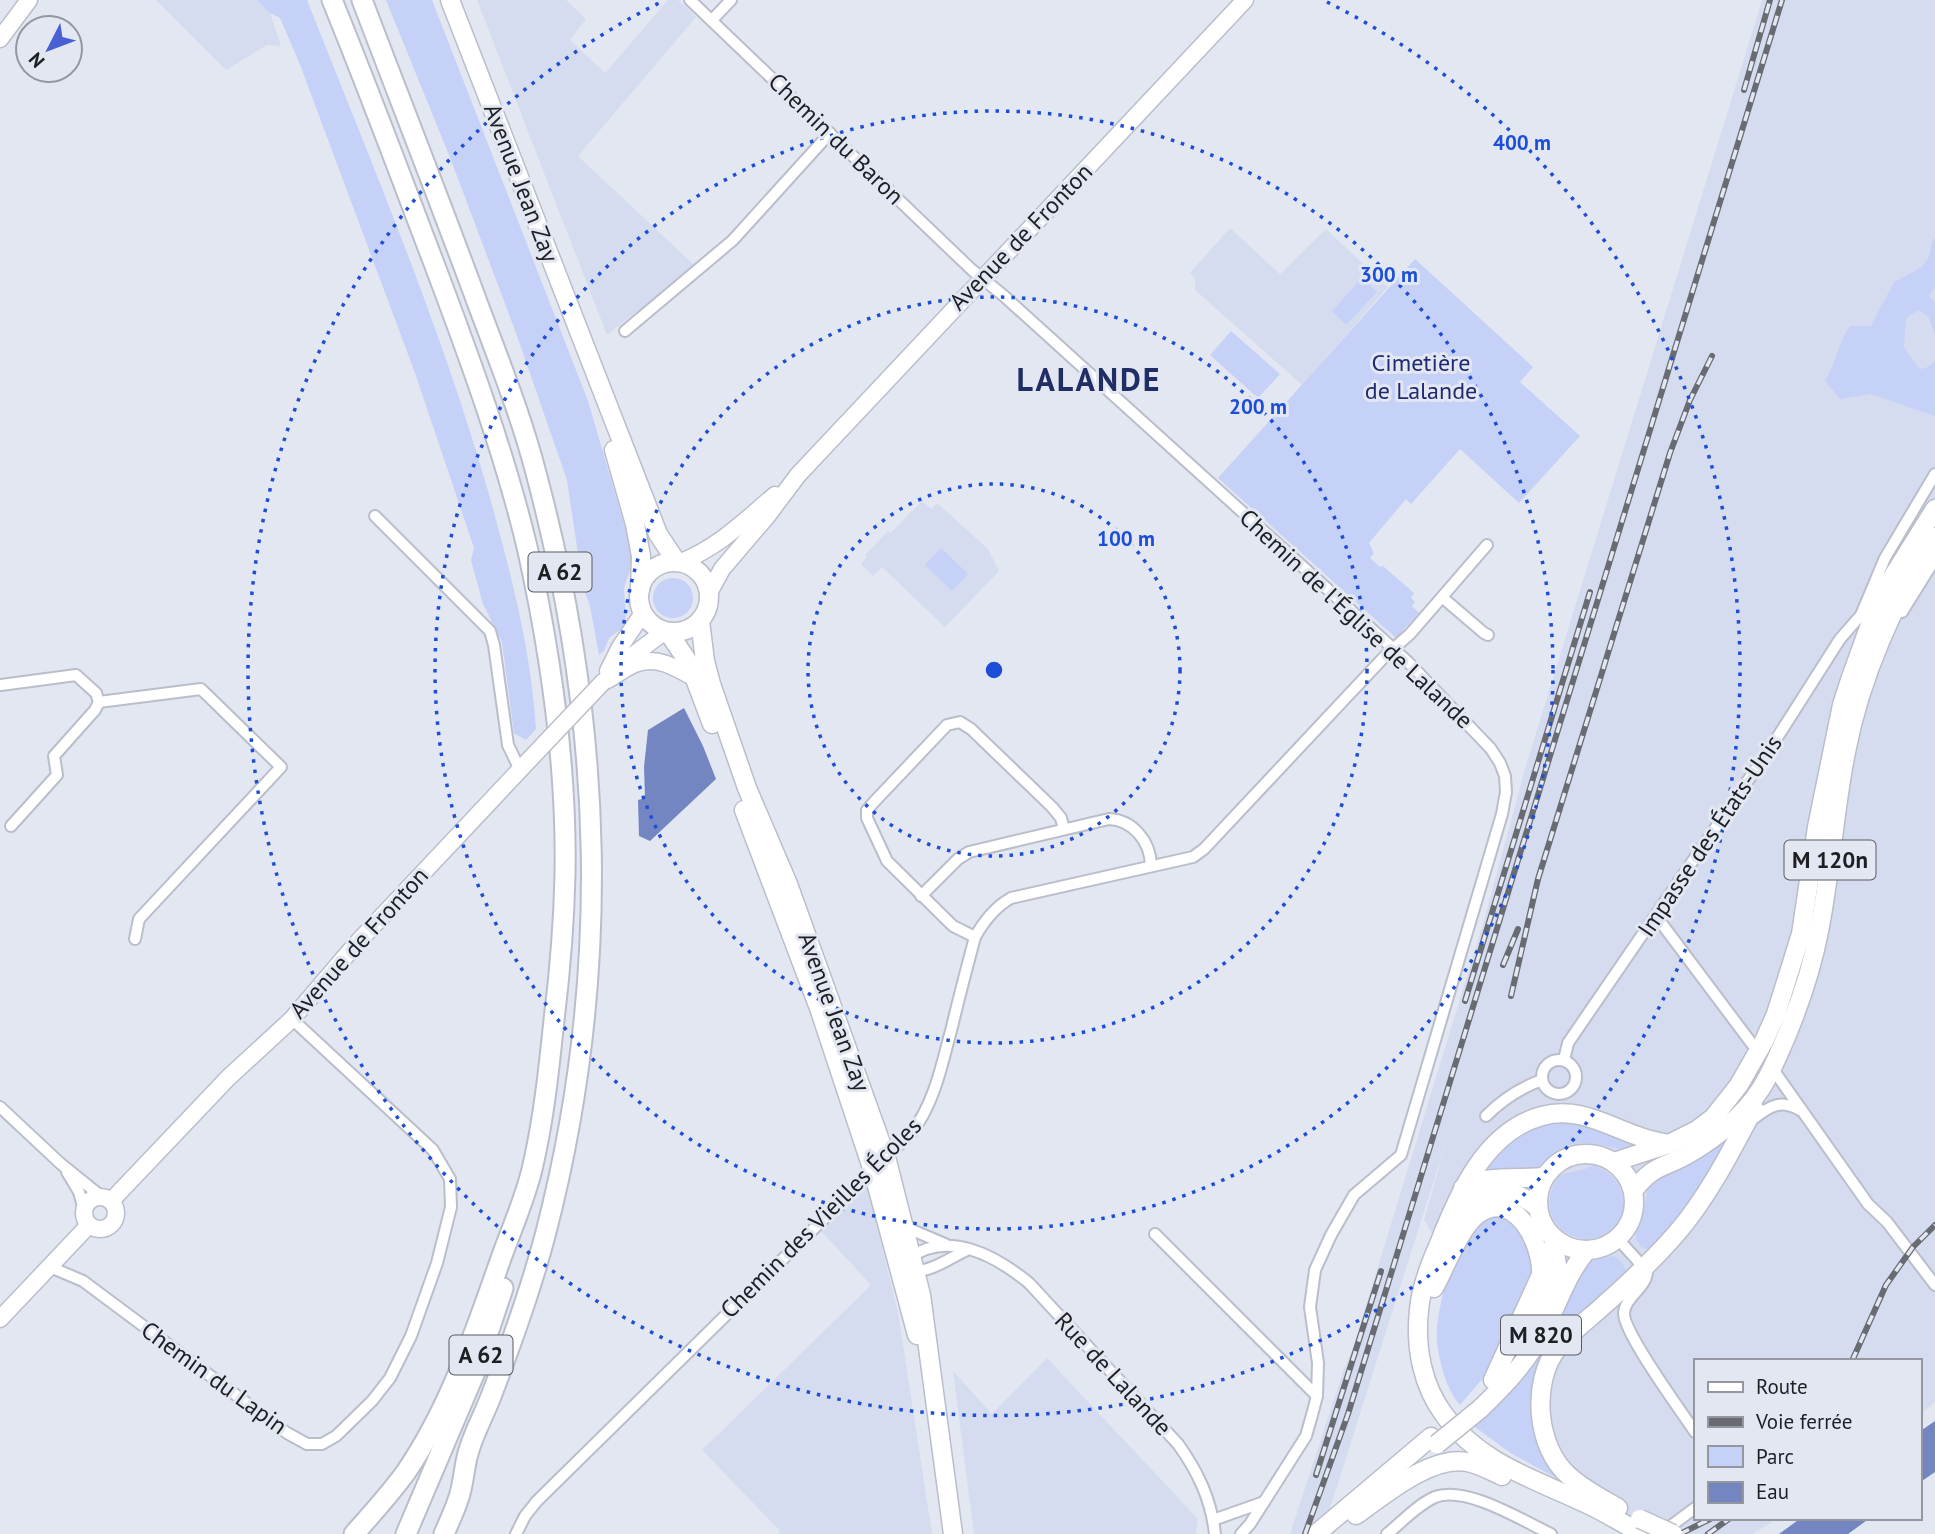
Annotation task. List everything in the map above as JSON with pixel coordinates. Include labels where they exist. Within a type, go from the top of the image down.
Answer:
[{"type":"highway","name":"A 62","points":[[332,0],[445,293],[491,422],[527,547],[541,612],[560,754],[565,870],[563,938],[550,1059],[533,1168],[500,1301],[452,1430],[407,1534]]},
{"type":"highway","name":"A 62","points":[[362,0],[502,368],[535,470],[572,634],[591,804],[593,873],[588,991],[572,1106],[545,1232],[528,1291],[492,1394],[430,1534]]},
{"type":"highway","points":[[354,1534],[408,1469],[442,1409],[479,1319],[533,1168]]},
{"type":"highway","points":[[444,1534],[459,1497],[469,1448]]},
{"type":"main road","points":[[0,39],[29,0]]},
{"type":"main road","name":"Avenue Jean Zay","points":[[450,0],[657,534],[678,561]]},
{"type":"main road","name":"Avenue de Fronton","points":[[678,561],[710,549],[798,475],[1245,0]]},
{"type":"main road","name":"Avenue Jean Zay","points":[[592,366],[642,556],[640,590]]},
{"type":"main road","name":"Avenue de Fronton","points":[[709,593],[722,569],[798,475]]},
{"type":"main road","name":"M 120n","points":[[1614,1162],[1669,1144],[1697,1130],[1713,1118],[1739,1084],[1758,1052],[1776,1014],[1801,933],[1842,705],[1876,608],[1935,509]]},
{"type":"main road","name":"M 120n","points":[[1633,1191],[1649,1172],[1706,1144],[1724,1130],[1759,1092],[1772,1068],[1798,1009],[1809,975],[1819,932],[1846,750],[1858,706],[1896,605],[1935,537]]},
{"type":"main road","points":[[678,561],[697,572],[709,593],[710,601],[700,621],[685,631],[667,631],[650,622],[643,613],[639,602],[640,590],[652,569],[664,563],[678,561]]},
{"type":"main road","name":"Avenue de Fronton","points":[[603,682],[643,613]]},
{"type":"main road","points":[[1825,790],[1822,775],[1835,703],[1861,615]]},
{"type":"main road","name":"Avenue Jean Zay","points":[[700,621],[710,684],[747,788],[788,884],[886,1157],[904,1222],[909,1265],[937,1413],[953,1534]]},
{"type":"main road","name":"Avenue Jean Zay","points":[[667,631],[689,663],[696,679],[819,1008],[873,1171],[909,1265]]},
{"type":"main road","name":"Avenue de Fronton","points":[[107,1199],[228,1078],[292,1019],[356,944],[603,682],[639,649],[667,631]]},
{"type":"main road","name":"Avenue de Fronton","points":[[603,682],[636,663],[650,661],[663,662],[696,679]]},
{"type":"main road","points":[[1640,1528],[1621,1510],[1567,1476],[1556,1461],[1542,1423],[1541,1397],[1545,1374],[1556,1349],[1644,1268],[1695,1209],[1745,1124],[1759,1092]]},
{"type":"main road","points":[[1640,1528],[1492,1460],[1457,1430],[1443,1414],[1423,1374],[1418,1342],[1419,1309],[1431,1262],[1463,1188],[1489,1150],[1514,1130],[1539,1116],[1574,1113],[1669,1144]]},
{"type":"main road","points":[[1576,1155],[1600,1155],[1614,1162],[1626,1175],[1633,1191],[1635,1204],[1632,1217],[1618,1239],[1598,1249],[1587,1250],[1563,1245],[1546,1229],[1538,1208],[1544,1177],[1554,1165],[1576,1155]]},
{"type":"main road","points":[[1463,1188],[1485,1179],[1518,1180],[1544,1177]]},
{"type":"main road","points":[[1538,1208],[1527,1198],[1504,1191],[1491,1192],[1465,1206],[1440,1261],[1429,1319],[1433,1366],[1439,1388],[1461,1422],[1473,1435],[1502,1456],[1578,1494],[1621,1510]]},
{"type":"main road","points":[[0,1319],[50,1266],[87,1217],[94,1198],[107,1199],[115,1205],[117,1215],[112,1224],[103,1229],[87,1217]]},
{"type":"main road","points":[[1434,1289],[1468,1224],[1478,1214],[1491,1208],[1503,1208],[1523,1219],[1539,1255],[1541,1275],[1493,1380]]},
{"type":"main road","name":"M 820","points":[[1476,1406],[1523,1343],[1543,1301],[1557,1266],[1553,1237]]},
{"type":"main road","name":"M 820","points":[[1316,1534],[1352,1511],[1434,1440],[1511,1380],[1528,1358],[1571,1271],[1587,1250]]},
{"type":"main road","points":[[1352,1511],[1434,1465],[1466,1461],[1597,1518],[1673,1534]]},
{"type":"main road","name":"M 820","points":[[1334,1534],[1352,1511]]},
{"type":"street","name":"Chemin du Baron","points":[[690,0],[982,277]]},
{"type":"street","points":[[712,20],[732,0]]},
{"type":"street","points":[[625,331],[733,240],[830,132]]},
{"type":"street","name":"Chemin de l'Église de Lalande","points":[[982,277],[1393,649],[1491,749],[1505,776],[1506,792],[1401,1155],[1354,1195],[1315,1270],[1310,1307],[1318,1363],[1317,1396],[1306,1436],[1241,1534]]},
{"type":"street","name":"Impasse des États-Unis","points":[[1564,1060],[1568,1043],[1760,763],[1840,639],[1861,615],[1885,558],[1935,474]]},
{"type":"street","points":[[375,516],[489,631],[494,645],[508,745],[525,764]]},
{"type":"street","name":"Chemin des Vieilles Écoles","points":[[516,1534],[537,1501],[917,1126],[931,1099],[943,1060],[975,937],[992,913],[1012,898],[1193,856],[1204,849],[1410,634],[1487,545]]},
{"type":"street","points":[[1874,660],[1935,559]]},
{"type":"street","points":[[1443,598],[1488,635]]},
{"type":"street","points":[[0,683],[76,676],[96,693],[99,702],[54,756],[57,775],[11,826]]},
{"type":"street","points":[[99,702],[201,689],[281,767],[139,919],[135,939]]},
{"type":"street","points":[[975,937],[953,926],[887,861],[867,818],[867,810],[947,725],[960,722],[971,729],[1052,807],[1061,818],[1064,829]]},
{"type":"street","points":[[921,896],[968,852],[1109,819],[1122,820],[1133,827],[1151,856],[1151,865]]},
{"type":"street","points":[[1656,916],[1758,1052]]},
{"type":"street","name":"Chemin du Lapin","points":[[50,1266],[83,1281],[277,1426],[307,1444],[322,1444],[336,1436],[372,1401],[390,1378],[416,1324],[437,1263],[451,1207],[450,1179],[433,1150],[292,1019]]},
{"type":"street","points":[[1564,1060],[1570,1063],[1576,1075],[1572,1087],[1561,1094],[1549,1091],[1542,1080],[1543,1070],[1549,1062],[1564,1060]]},
{"type":"street","points":[[1772,1068],[1868,1204],[1887,1222],[1935,1285]]},
{"type":"street","points":[[1486,1116],[1499,1103],[1542,1080]]},
{"type":"street","points":[[1745,1124],[1776,1104],[1792,1105],[1803,1111]]},
{"type":"street","points":[[0,1107],[61,1164],[107,1199]]},
{"type":"street","points":[[61,1164],[79,1192],[87,1217]]},
{"type":"street","name":"Rue de Lalande","points":[[904,1222],[923,1236],[986,1254],[1007,1265],[1028,1283],[1178,1444],[1202,1482],[1215,1534]]},
{"type":"street","points":[[1155,1234],[1317,1396]]},
{"type":"street","points":[[1618,1239],[1647,1271],[1647,1278],[1624,1313],[1630,1333],[1694,1431]]},
{"type":"street","points":[[909,1265],[932,1248],[947,1245]]},
{"type":"street","points":[[909,1265],[935,1266],[967,1250]]},
{"type":"street","points":[[1387,1534],[1420,1506],[1436,1497],[1457,1495],[1483,1502],[1551,1534]]},
{"type":"street","points":[[1213,1520],[1226,1518],[1264,1502]]},
{"type":"street","points":[[1660,1534],[1694,1509]]},
{"type":"shaded area","points":[[156,0],[266,0],[281,46],[267,45],[226,70]]},
{"type":"shaded area","points":[[477,0],[566,0],[586,19],[570,40],[605,73],[668,0],[678,0],[696,17],[578,156],[695,266],[607,335]]},
{"type":"shaded area","points":[[1762,0],[1935,0],[1935,1402],[1921,1413],[1921,1359],[1694,1359],[1694,1520],[1775,1520],[1753,1534],[1642,1534],[1559,1453],[1424,1220],[1446,1142],[1322,1534],[1290,1534],[1352,1351],[1483,924],[1525,769]]},
{"type":"shaded area","points":[[1230,228],[1280,274],[1326,229],[1388,287],[1302,385],[1195,290],[1195,278],[1190,273]]},
{"type":"shaded area","points":[[922,501],[931,509],[937,503],[988,549],[999,571],[945,627],[882,567],[873,576],[861,564],[867,557],[865,555],[888,531],[891,533]]},
{"type":"shaded area","points":[[864,1189],[868,1189],[898,1312],[932,1534],[778,1534],[780,1531],[702,1450],[871,1285],[821,1231]]},
{"type":"shaded area","points":[[1047,1358],[1198,1519],[1196,1534],[974,1534],[953,1371],[992,1414]]},
{"type":"green space","points":[[257,0],[307,0],[427,305],[488,491],[518,609],[536,729],[526,740],[514,733],[502,642],[483,604],[471,560],[474,548],[415,373],[299,62],[280,18],[270,13]]},
{"type":"green space","points":[[386,0],[432,0],[588,401],[631,557],[624,588],[626,625],[609,638],[604,651],[599,655],[590,606],[583,587],[567,480],[516,333],[451,160]]},
{"type":"green space","points":[[1935,238],[1935,287],[1929,295],[1935,303],[1935,334],[1928,316],[1918,310],[1906,318],[1904,347],[1919,369],[1926,368],[1935,361],[1935,416],[1871,394],[1840,399],[1825,381],[1846,332],[1850,326],[1871,326],[1894,282],[1922,267],[1929,257]]},
{"type":"green space","name":"Cimetière de Lalande","points":[[1415,259],[1533,367],[1520,382],[1580,436],[1519,503],[1460,449],[1411,504],[1406,499],[1369,543],[1374,553],[1370,558],[1414,593],[1411,598],[1415,602],[1412,606],[1419,613],[1396,638],[1218,478]]},
{"type":"green space","points":[[1362,278],[1377,292],[1346,325],[1332,311]]},
{"type":"green space","points":[[1231,331],[1280,374],[1258,398],[1210,355]]},
{"type":"green space","points":[[941,548],[968,574],[952,591],[925,565]]},
{"type":"green space","points":[[673,578],[681,579],[687,584],[692,590],[692,606],[687,612],[681,617],[673,618],[665,617],[659,612],[654,606],[653,598],[654,590],[659,584],[665,579]]},
{"type":"green space","points":[[1560,1117],[1634,1138],[1629,1148],[1588,1143],[1568,1146],[1527,1172],[1476,1174],[1515,1134]]},
{"type":"green space","points":[[1738,1122],[1714,1173],[1652,1251],[1641,1247],[1636,1239],[1636,1232],[1642,1218],[1649,1184]]},
{"type":"green space","points":[[1593,1165],[1610,1174],[1619,1187],[1623,1200],[1622,1214],[1615,1226],[1592,1239],[1565,1232],[1554,1220],[1549,1205],[1550,1194],[1560,1175]]},
{"type":"green space","points":[[1497,1215],[1515,1223],[1526,1236],[1536,1272],[1489,1371],[1460,1405],[1450,1390],[1440,1359],[1437,1329],[1442,1297],[1462,1246],[1483,1221]]},
{"type":"green space","points":[[1613,1256],[1619,1259],[1630,1275],[1566,1333],[1536,1410],[1573,1487],[1512,1454],[1472,1425],[1584,1266],[1594,1260]]},
{"type":"water","points":[[684,708],[716,779],[650,841],[639,836],[638,800],[645,798],[644,767],[648,730]]},
{"type":"water","points":[[1935,1421],[1935,1472],[1921,1482],[1921,1431]]},
{"type":"water","points":[[1798,1520],[1867,1520],[1848,1534],[1779,1534]]},
{"type":"railway","points":[[1744,90],[1770,0]]},
{"type":"railway","points":[[1305,1534],[1348,1414],[1782,0]]},
{"type":"railway","points":[[1511,996],[1538,879],[1670,453],[1690,400],[1712,356]]},
{"type":"railway","points":[[1465,1001],[1590,592]]},
{"type":"railway","points":[[1503,965],[1518,929]]},
{"type":"railway","points":[[1853,1359],[1886,1285],[1913,1247],[1935,1225]]},
{"type":"railway","points":[[1316,1475],[1381,1271]]},
{"type":"railway","points":[[1680,1534],[1708,1520]]},
{"type":"railway","points":[[1708,1534],[1727,1520]]},
{"type":"district","name":"LALANDE","points":[[1089,380]]}]
